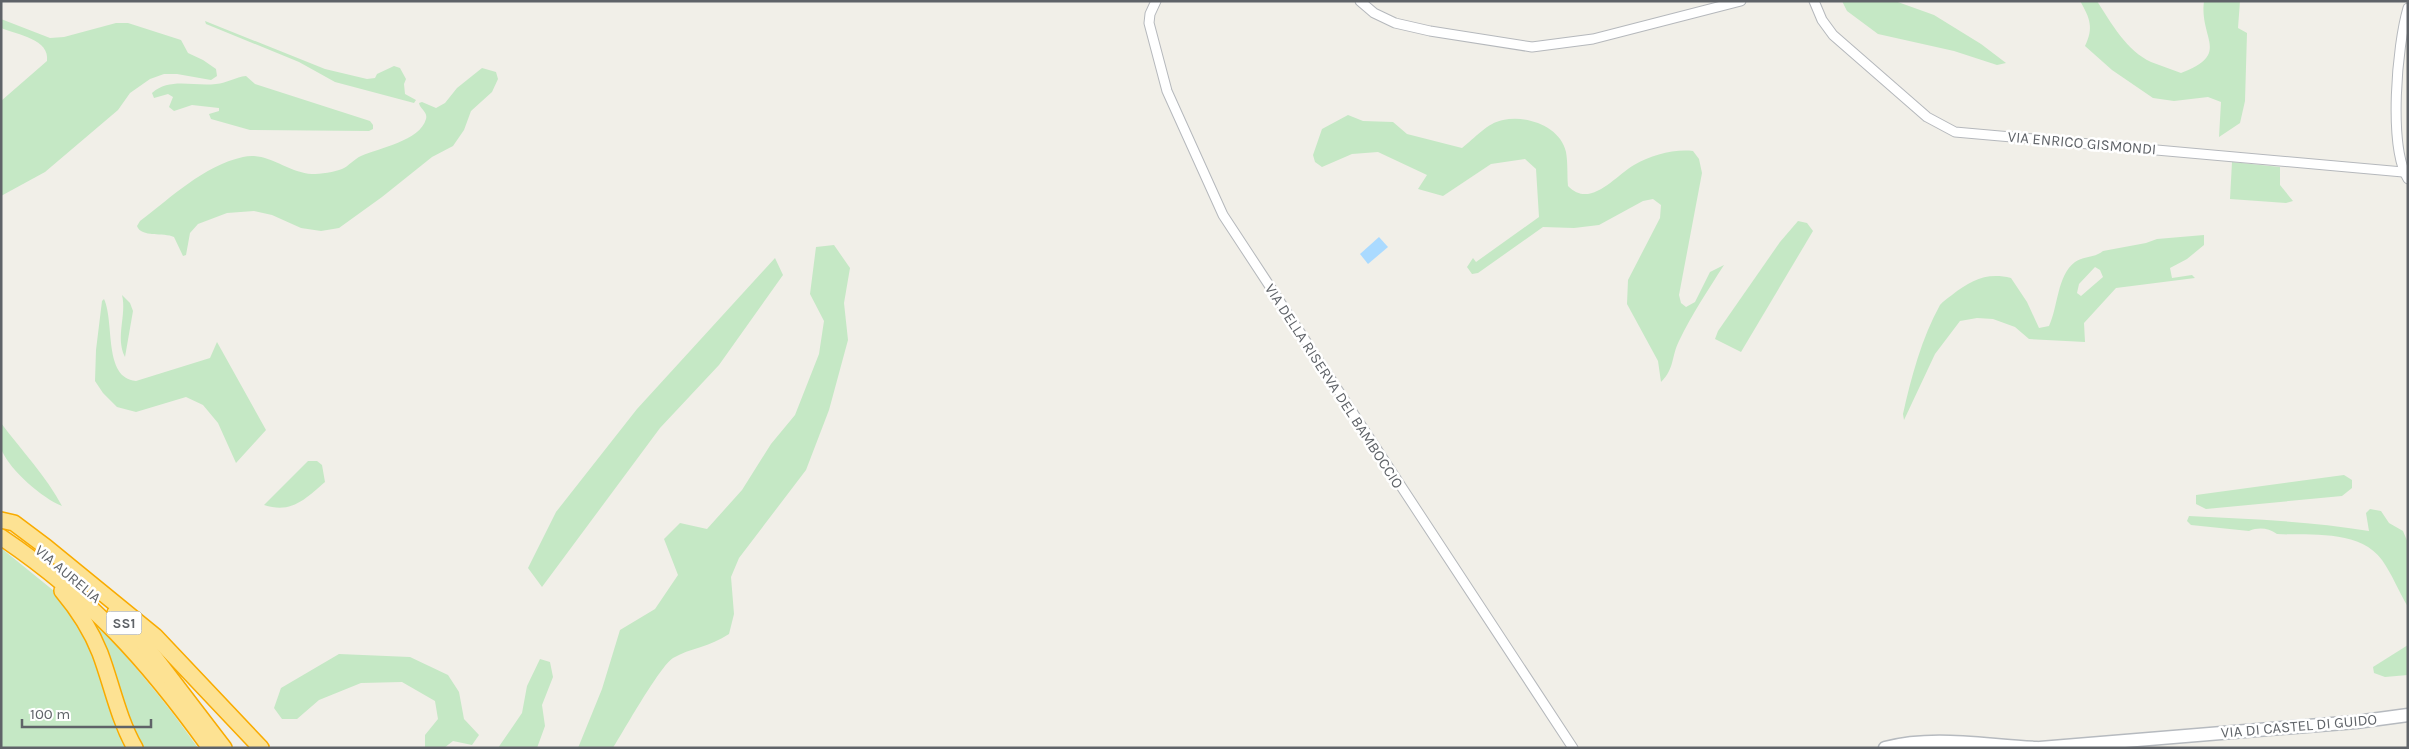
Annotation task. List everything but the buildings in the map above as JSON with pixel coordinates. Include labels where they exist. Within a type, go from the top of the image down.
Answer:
[{"type":"highway","name":"VIA AURELIA","points":[[1,521],[78,579],[112,610],[143,642],[224,748]]},
{"type":"highway","points":[[1,521],[14,523],[155,636],[261,748]]},
{"type":"highway","name":"VIA AURELIA","points":[[1,537],[34,559],[104,618],[134,650],[210,748]]},
{"type":"highway","points":[[1,544],[62,591],[77,609],[100,653],[120,719],[135,748]]},
{"type":"street","name":"VIA DELLA RISERVA DEL BAMBOCCIO","points":[[1156,1],[1150,14],[1149,23],[1167,91],[1223,215],[1573,748]]},
{"type":"street","points":[[1360,1],[1374,14],[1395,23],[1430,31],[1532,47],[1593,38],[1741,1]]},
{"type":"street","name":"VIA ENRICO GISMONDI","points":[[1814,1],[1822,20],[1833,35],[1927,117],[1955,132],[2406,175]]},
{"type":"street","points":[[2406,175],[2396,144],[2396,108],[2401,44],[2408,8]]},
{"type":"street","name":"VIA DI CASTEL DI GUIDO","points":[[1885,748],[1918,743],[1952,742],[2038,748],[2356,722],[2408,715]]},
{"type":"green space","points":[[1842,1],[1895,1],[1934,15],[1981,44],[2006,63],[1997,65],[1954,51],[1878,34],[1847,11]]},
{"type":"green space","points":[[2080,1],[2097,1],[2120,36],[2134,51],[2151,62],[2181,73],[2196,66],[2205,59],[2209,52],[2210,44],[2205,26],[2204,1],[2240,1],[2238,28],[2247,33],[2245,101],[2240,123],[2219,137],[2221,102],[2208,97],[2174,101],[2153,98],[2112,70],[2085,46],[2088,40],[2090,23]]},
{"type":"green space","points":[[1,19],[50,38],[64,37],[116,23],[128,23],[181,40],[188,53],[216,69],[217,76],[211,80],[177,74],[164,74],[150,79],[130,93],[118,110],[45,172],[1,196],[1,101],[47,61],[47,54],[32,39],[1,28]]},
{"type":"green space","points":[[205,21],[325,69],[367,79],[375,78],[377,74],[394,66],[400,68],[406,79],[404,84],[405,94],[416,100],[414,103],[335,82],[299,62],[206,24]]},
{"type":"green space","points":[[482,68],[496,72],[498,79],[492,92],[471,111],[464,130],[453,146],[432,157],[339,228],[321,231],[301,228],[272,215],[254,211],[227,213],[198,224],[190,233],[186,255],[183,256],[174,237],[143,232],[137,226],[140,221],[188,183],[228,161],[243,157],[261,157],[303,173],[312,174],[342,169],[361,156],[398,143],[416,133],[426,119],[425,112],[419,103],[422,102],[436,108],[445,103],[457,88]]},
{"type":"green space","points":[[246,76],[255,84],[370,121],[373,129],[369,131],[250,130],[211,119],[209,114],[219,111],[219,108],[192,105],[174,111],[169,107],[173,97],[168,94],[154,98],[152,93],[166,85],[208,85]]},
{"type":"green space","points":[[1348,115],[1363,121],[1393,122],[1407,134],[1462,148],[1486,128],[1503,120],[1522,119],[1541,124],[1557,135],[1563,143],[1567,156],[1568,186],[1576,192],[1585,194],[1602,189],[1626,170],[1648,158],[1670,152],[1693,151],[1699,159],[1702,173],[1679,295],[1681,303],[1686,307],[1695,302],[1710,272],[1724,265],[1684,331],[1669,372],[1661,382],[1658,361],[1627,304],[1628,280],[1660,218],[1661,205],[1653,199],[1643,201],[1599,225],[1574,228],[1543,227],[1478,273],[1472,274],[1467,267],[1473,258],[1476,262],[1539,217],[1536,169],[1525,159],[1491,164],[1443,196],[1418,189],[1427,175],[1378,152],[1352,154],[1322,167],[1315,162],[1313,155],[1322,129]]},
{"type":"green space","points":[[2232,162],[2280,167],[2280,185],[2293,201],[2286,203],[2230,199]]},
{"type":"green space","points":[[1798,221],[1807,223],[1813,231],[1741,352],[1715,339],[1718,331],[1780,242]]},
{"type":"green space","points":[[2204,235],[2204,245],[2187,259],[2170,268],[2172,278],[2192,275],[2195,278],[2116,288],[2084,323],[2085,342],[2029,339],[2015,327],[1993,319],[1977,318],[1960,321],[1935,354],[1904,420],[1903,414],[1910,386],[1928,330],[1940,305],[1959,290],[1973,281],[1987,277],[2002,276],[2011,278],[2027,302],[2039,328],[2049,326],[2061,283],[2069,268],[2075,262],[2103,251],[2146,243],[2157,239]],"holes":[[[2095,267],[2100,270],[2103,277],[2081,296],[2077,293],[2079,284]]]},
{"type":"green space","points":[[834,245],[850,268],[844,303],[848,340],[829,410],[806,470],[739,558],[731,577],[734,614],[729,634],[715,642],[673,658],[651,686],[613,748],[578,748],[602,689],[620,630],[655,609],[678,575],[664,539],[680,523],[707,529],[742,490],[771,444],[795,415],[819,354],[824,321],[810,294],[816,247]]},
{"type":"green space","points":[[775,258],[783,275],[719,365],[660,428],[542,587],[528,568],[556,512],[637,409]]},
{"type":"green space","points":[[122,295],[130,303],[133,311],[125,357],[121,342]]},
{"type":"green space","points":[[104,299],[114,360],[126,378],[136,381],[210,358],[217,342],[266,430],[236,463],[218,423],[203,405],[186,397],[136,412],[117,407],[103,393],[95,381],[96,350],[102,301]]},
{"type":"green space","points":[[1,423],[41,474],[62,506],[45,497],[28,483],[6,459],[1,448]]},
{"type":"green space","points":[[308,461],[317,461],[322,465],[325,482],[298,503],[283,508],[264,505]]},
{"type":"green space","points":[[2344,475],[2352,480],[2352,488],[2342,496],[2206,509],[2196,504],[2196,495]]},
{"type":"green space","points":[[2370,509],[2381,511],[2389,523],[2403,531],[2408,543],[2408,607],[2382,560],[2361,543],[2333,536],[2277,534],[2263,529],[2249,531],[2191,525],[2187,521],[2189,516],[2256,519],[2369,531],[2366,513]]},
{"type":"green space","points":[[1,548],[54,591],[82,625],[94,620],[148,682],[198,748],[1,748]]},
{"type":"green space","points":[[2408,645],[2408,675],[2385,677],[2374,673],[2373,667]]},
{"type":"green space","points":[[339,654],[410,657],[448,675],[459,692],[464,719],[479,735],[472,745],[453,741],[444,748],[425,748],[425,735],[438,719],[435,701],[402,682],[361,683],[319,700],[297,719],[282,719],[274,708],[281,688]]},
{"type":"green space","points":[[540,659],[550,662],[553,677],[542,705],[545,726],[537,748],[498,748],[522,713],[527,686]]},
{"type":"water","points":[[1379,237],[1388,247],[1368,264],[1360,254]]}]
